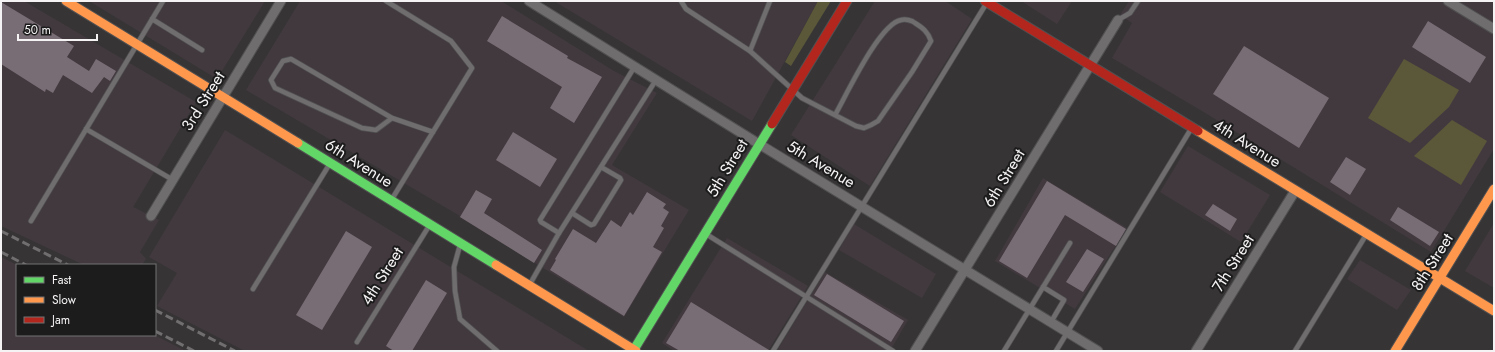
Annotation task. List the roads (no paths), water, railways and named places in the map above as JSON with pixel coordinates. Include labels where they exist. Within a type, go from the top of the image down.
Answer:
[{"type":"street","name":"6th Avenue","points":[[66,1],[634,351]]},
{"type":"street","name":"3rd Street","points":[[150,216],[281,1]]},
{"type":"street","name":"5th Avenue","points":[[529,1],[759,144],[1098,351]]},
{"type":"street","name":"5th Street","points":[[634,351],[847,1]]},
{"type":"street","points":[[1448,1],[1494,29]]},
{"type":"street","name":"4th Avenue","points":[[986,2],[1494,311]]},
{"type":"street","name":"6th Street","points":[[915,351],[1118,20]]},
{"type":"street","name":"8th Street","points":[[1395,351],[1494,189]]},
{"type":"street","name":"7th Street","points":[[1196,351],[1295,191]]},
{"type":"lane","points":[[31,221],[163,1]]},
{"type":"lane","points":[[386,1],[451,41],[472,68],[391,201]]},
{"type":"lane","points":[[681,1],[686,9],[750,51],[802,98],[856,126],[864,128],[878,121],[912,72],[930,41],[924,28],[912,20],[900,20],[891,26],[876,41],[835,115]]},
{"type":"lane","points":[[750,51],[770,1]]},
{"type":"lane","points":[[1118,20],[1130,13],[1138,1]]},
{"type":"lane","points":[[773,351],[986,2]]},
{"type":"lane","points":[[152,19],[202,50]]},
{"type":"lane","points":[[392,118],[376,130],[362,128],[275,88],[271,80],[283,61],[291,59],[392,118],[433,132]]},
{"type":"lane","points":[[559,233],[540,220],[635,66]]},
{"type":"lane","points":[[530,286],[559,233],[656,80]]},
{"type":"lane","points":[[1056,351],[1192,127]]},
{"type":"lane","points":[[86,128],[173,180]]},
{"type":"lane","points":[[253,289],[330,163]]},
{"type":"lane","points":[[572,214],[591,225],[594,224],[621,180],[601,167]]},
{"type":"lane","name":"4th Street","points":[[357,342],[430,224]]},
{"type":"lane","points":[[705,233],[893,351]]},
{"type":"lane","points":[[1295,351],[1367,233]]},
{"type":"lane","points":[[1004,351],[1070,242]]},
{"type":"lane","points":[[460,243],[454,267],[455,291],[460,319],[497,351]]},
{"type":"lane","points":[[1043,287],[1064,300],[1051,322]]},
{"type":"railway","points":[[1,231],[66,264]]},
{"type":"railway","points":[[1,252],[24,264]]},
{"type":"railway","points":[[156,311],[235,351]]},
{"type":"railway","points":[[156,332],[194,351]]}]
